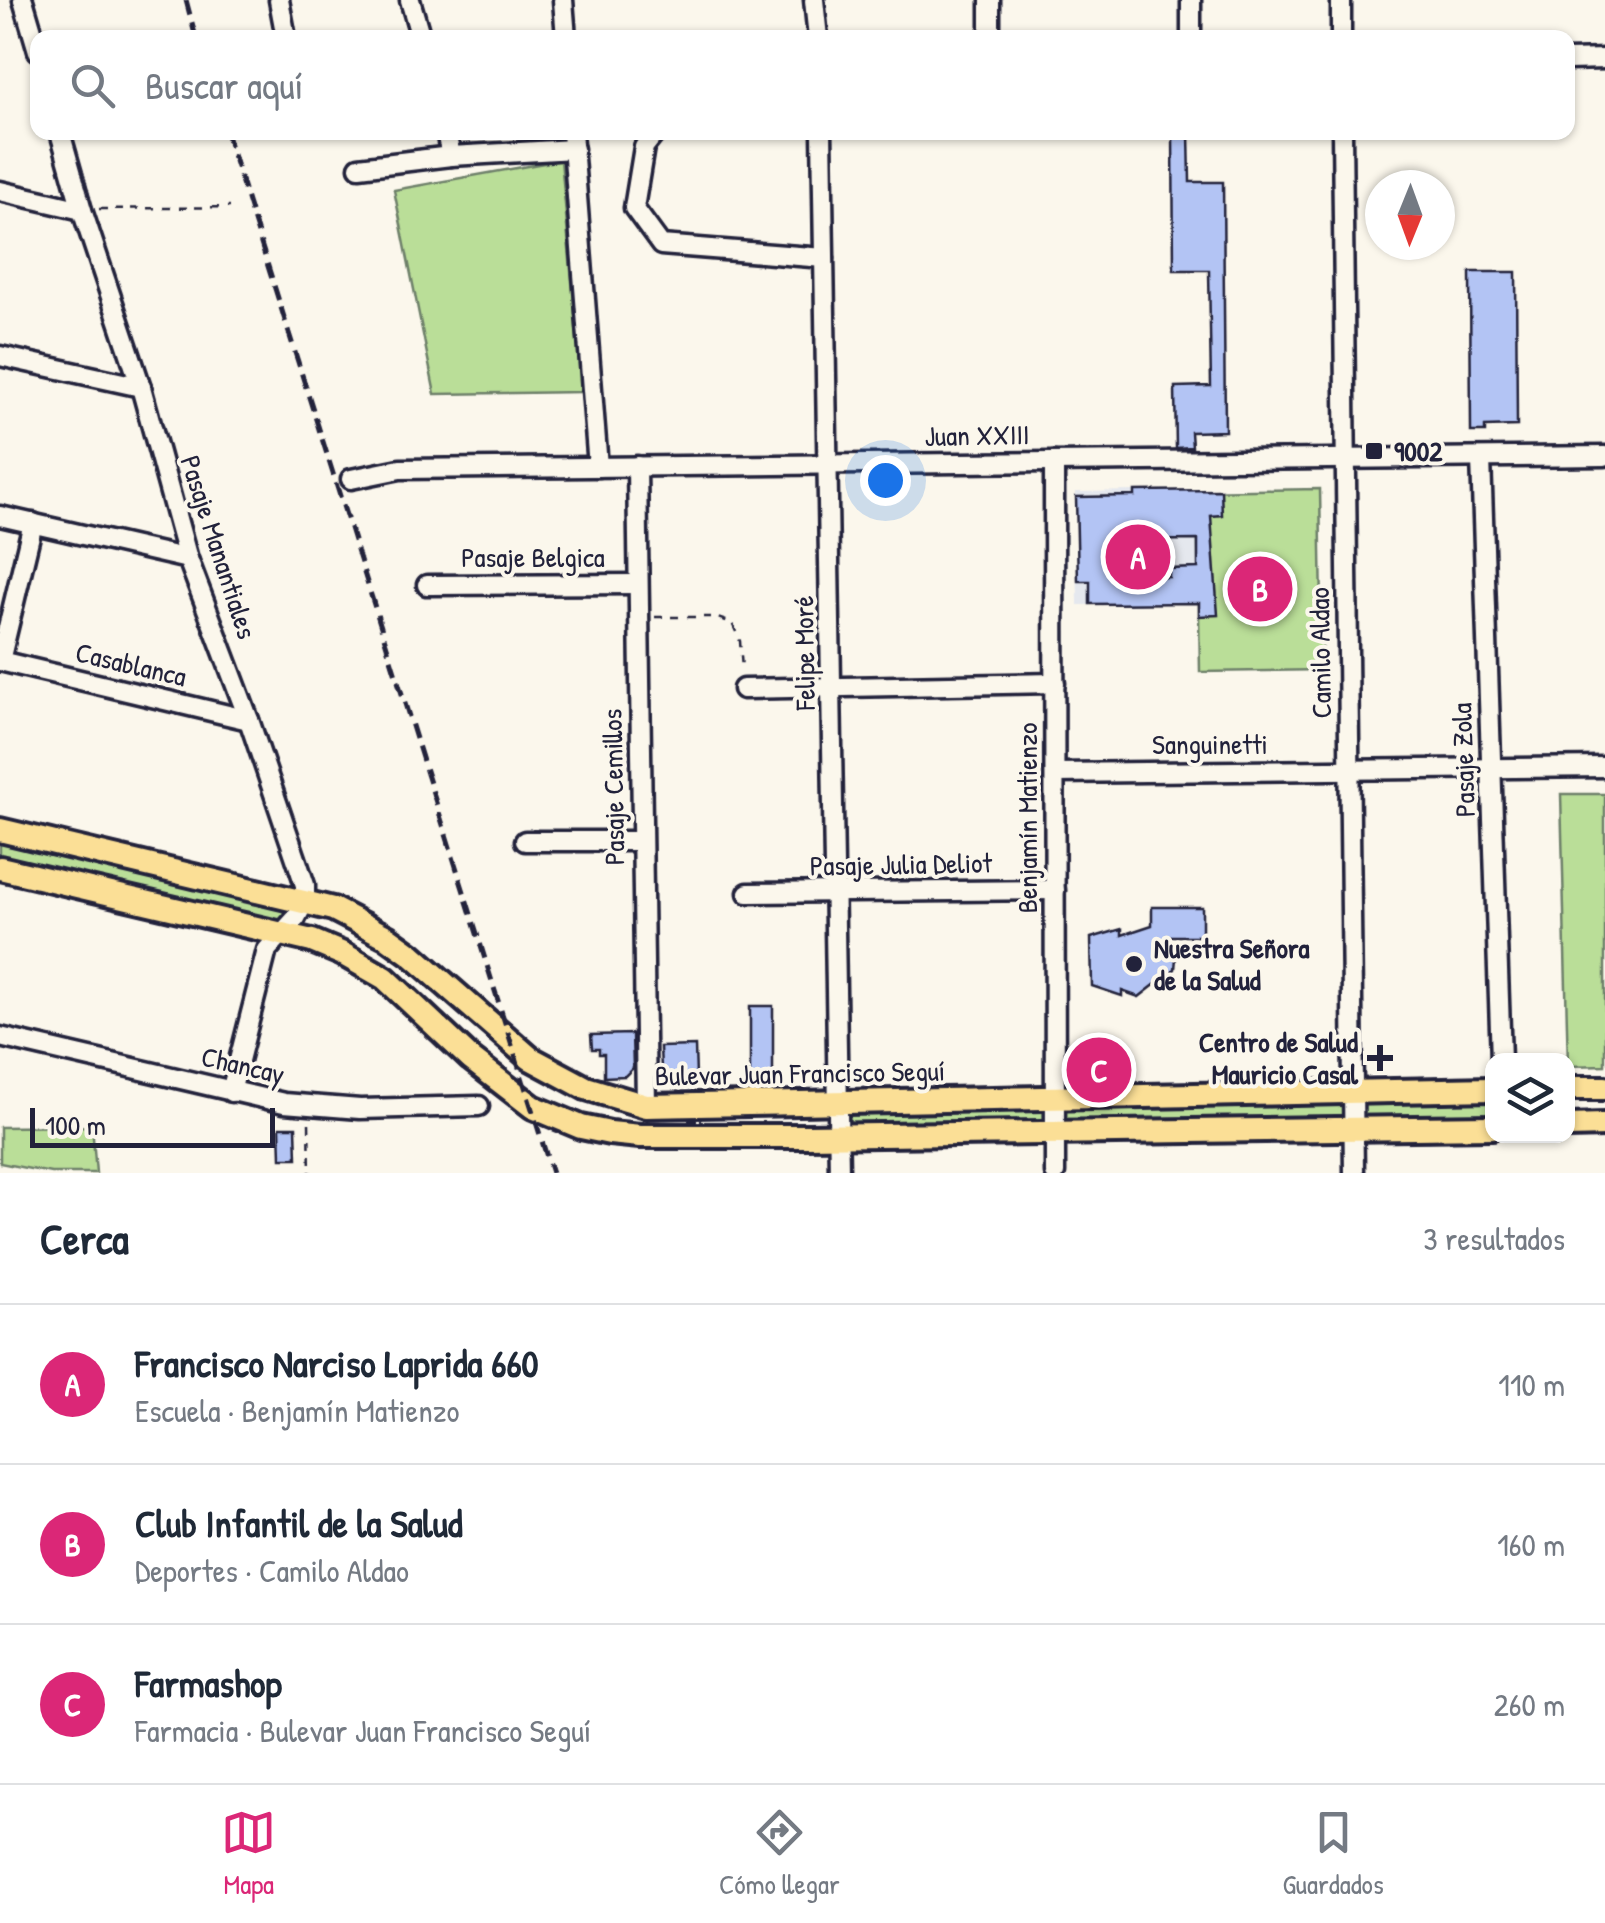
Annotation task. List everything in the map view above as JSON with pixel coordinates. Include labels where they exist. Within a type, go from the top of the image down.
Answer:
[{"type":"main road","name":"Bulevar Juan Francisco Seguí","points":[[0,830],[333,909],[387,937],[437,974],[530,1058],[557,1075],[646,1106],[1485,1089]]},
{"type":"main road","points":[[0,868],[281,933],[344,954],[386,978],[502,1086],[552,1118],[596,1130],[640,1136],[839,1136],[1485,1127]]},
{"type":"main road","points":[[1575,1088],[1605,1088]]},
{"type":"main road","points":[[1575,1126],[1605,1125]]},
{"type":"street","points":[[23,0],[32,30]]},
{"type":"street","points":[[279,0],[285,30]]},
{"type":"street","points":[[410,0],[419,30]]},
{"type":"street","points":[[563,0],[565,30]]},
{"type":"street","points":[[814,0],[817,30]]},
{"type":"street","points":[[990,0],[990,30]]},
{"type":"street","points":[[1191,0],[1192,30]]},
{"type":"street","points":[[1341,0],[1341,30]]},
{"type":"street","points":[[1575,60],[1605,60]]},
{"type":"street","name":"Pasaje Manantiales","points":[[62,140],[141,387],[188,559],[249,720],[305,885],[306,900]]},
{"type":"street","points":[[448,140],[451,156]]},
{"type":"street","points":[[650,140],[644,147],[634,208],[661,246],[824,258]]},
{"type":"street","name":"Felipe Moré","points":[[822,140],[840,1173]]},
{"type":"street","name":"Camilo Aldao","points":[[1342,140],[1354,1173]]},
{"type":"street","points":[[359,167],[573,141],[598,467]]},
{"type":"street","points":[[0,190],[82,210]]},
{"type":"street","points":[[0,356],[141,387]]},
{"type":"street","name":"Juan XXIII","points":[[351,479],[400,469],[1605,456]]},
{"type":"street","name":"Pasaje Zola","points":[[1481,458],[1501,1053]]},
{"type":"street","name":"Benjamín Matienzo","points":[[1054,462],[1055,1173]]},
{"type":"street","name":"Pasaje Cemillos","points":[[637,466],[646,1106]]},
{"type":"street","points":[[0,516],[188,559]]},
{"type":"street","points":[[0,661],[32,523]]},
{"type":"street","name":"Pasaje Belgica","points":[[427,584],[638,584]]},
{"type":"street","name":"Casablanca","points":[[0,661],[249,720]]},
{"type":"street","points":[[743,688],[1055,684]]},
{"type":"street","name":"Sanguinetti","points":[[1055,773],[1605,767]]},
{"type":"street","points":[[525,841],[641,841]]},
{"type":"street","name":"Pasaje Julia Deliot","points":[[748,893],[1055,890]]},
{"type":"street","points":[[232,1092],[267,950],[296,918],[306,900]]},
{"type":"street","name":"Chancay","points":[[0,1038],[314,1108],[479,1106]]},
{"type":"path","points":[[82,210],[230,207]]},
{"type":"path","points":[[638,617],[714,616],[732,622],[740,640],[743,688]]},
{"type":"path","points":[[310,1173],[310,1122],[314,1108]]},
{"type":"shaded area","points":[[1197,490],[1199,603],[1078,605],[1076,492]]},
{"type":"green space","points":[[561,160],[582,392],[435,394],[394,190]]},
{"type":"green space","points":[[1320,489],[1323,670],[1200,672],[1197,491]]},
{"type":"green space","points":[[1561,794],[1605,794],[1605,1065],[1575,1066],[1575,1053],[1568,1053]]},
{"type":"green space","points":[[0,830],[305,901],[281,933],[0,868]]},
{"type":"green space","points":[[1485,1089],[1485,1127],[839,1136],[839,1103]]},
{"type":"green space","points":[[92,1126],[96,1173],[51,1173],[0,1163],[0,1127]]},
{"type":"building","points":[[1173,140],[1189,140],[1190,182],[1223,182],[1225,431],[1191,432],[1192,447],[1176,448],[1175,387],[1211,386],[1209,270],[1174,270]]},
{"type":"building","points":[[1470,272],[1516,272],[1517,426],[1485,427],[1485,432],[1471,432]]},
{"type":"building","points":[[1221,490],[1222,515],[1211,516],[1218,615],[1199,616],[1199,603],[1090,604],[1090,581],[1078,581],[1076,497],[1135,496],[1135,491]],"holes":[[[1198,540],[1198,568],[1169,569],[1169,577],[1112,578],[1111,541]]]},
{"type":"building","name":"Nuestra Señora de la Salud","points":[[1152,907],[1202,907],[1202,936],[1167,936],[1176,958],[1175,969],[1139,997],[1092,986],[1091,938],[1122,929],[1122,935],[1152,925]]},
{"type":"building","points":[[750,1006],[773,1006],[773,1079],[750,1079]]},
{"type":"building","points":[[632,1034],[633,1068],[625,1076],[604,1077],[604,1054],[592,1049],[591,1035]]},
{"type":"building","points":[[695,1046],[696,1077],[670,1078],[661,1069],[660,1047]]},
{"type":"building","points":[[280,1127],[296,1127],[297,1158],[281,1158]]},
{"type":"railway","points":[[186,0],[194,30]]},
{"type":"railway","points":[[229,140],[552,1173]]},
{"type":"place","name":"9002","points":[[1374,451]]},
{"type":"place","name":"Francisco Narciso Laprida 660","points":[[1138,557]]},
{"type":"place","name":"Club Infantil de la Salud","points":[[1260,589]]},
{"type":"place","name":"Nuestra Señora de la Salud","points":[[1134,964]]},
{"type":"place","name":"Centro de Salud Mauricio Casal","points":[[1380,1058]]},
{"type":"place","name":"Farmashop","points":[[1099,1070]]}]
